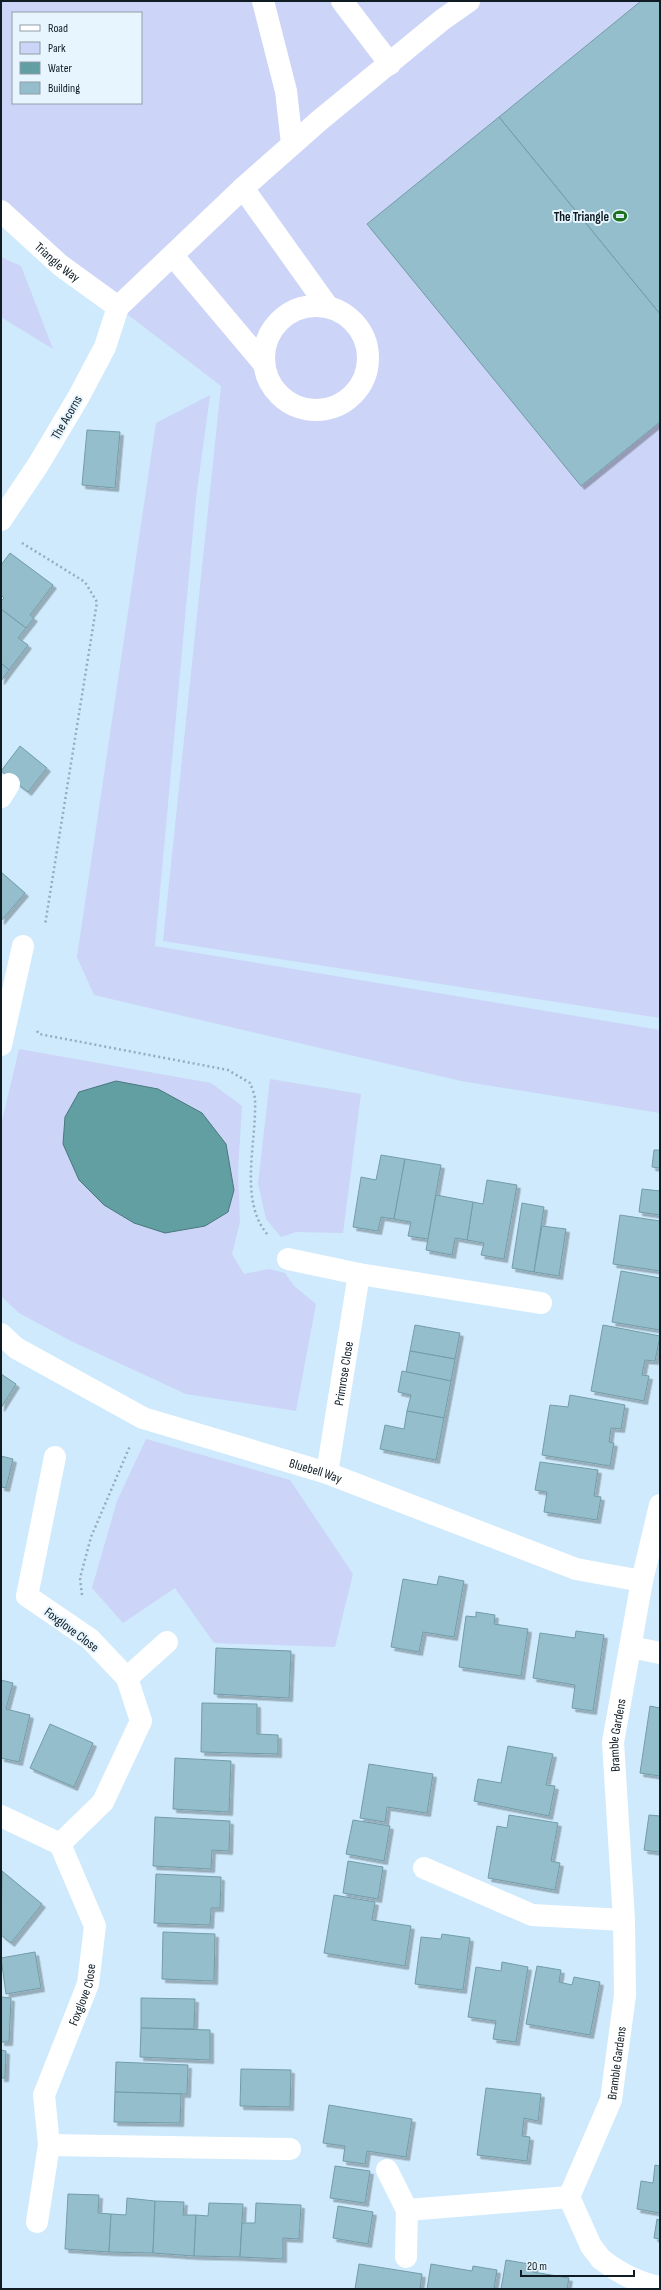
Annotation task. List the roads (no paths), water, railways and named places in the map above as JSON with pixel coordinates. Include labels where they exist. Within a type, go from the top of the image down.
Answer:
[{"type":"street","points":[[263,1],[286,91],[292,144]]},
{"type":"street","points":[[342,1],[390,64]]},
{"type":"street","points":[[118,306],[292,144],[442,20],[469,1]]},
{"type":"street","points":[[243,188],[328,307]]},
{"type":"street","name":"Triangle Way","points":[[1,211],[60,265],[118,306]]},
{"type":"street","points":[[173,256],[264,364]]},
{"type":"street","name":"The Acorns","points":[[1,520],[38,465],[78,398],[105,347],[118,306]]},
{"type":"street","points":[[310,306],[328,307],[345,314],[358,327],[367,343],[369,361],[365,379],[355,394],[340,405],[323,411],[306,410],[291,404],[278,394],[268,380],[264,364],[264,348],[270,332],[280,320],[294,311],[310,306]]},
{"type":"street","points":[[1,1045],[23,946]]},
{"type":"street","points":[[288,1259],[359,1274],[541,1303]]},
{"type":"street","name":"Primrose Close","points":[[327,1473],[359,1274]]},
{"type":"street","name":"Bluebell Way","points":[[1,1334],[16,1348],[143,1418],[327,1473],[576,1569],[642,1580]]},
{"type":"street","name":"Foxglove Close","points":[[37,2222],[49,2145],[44,2095],[88,1984],[95,1926],[60,1844],[103,1802],[141,1721],[127,1678],[90,1639],[27,1596],[55,1457]]},
{"type":"street","name":"Bramble Gardens","points":[[569,2197],[611,2100],[625,1995],[624,1920],[614,1742],[642,1580],[660,1505]]},
{"type":"street","points":[[127,1678],[167,1642]]},
{"type":"street","points":[[631,1647],[660,1653]]},
{"type":"street","points":[[1,1816],[60,1844]]},
{"type":"street","points":[[424,1868],[532,1916],[624,1920]]},
{"type":"street","points":[[49,2145],[290,2149]]},
{"type":"street","points":[[387,2170],[406,2210],[406,2257]]},
{"type":"street","points":[[406,2210],[569,2197],[591,2246],[601,2259],[616,2271],[642,2284],[660,2287]]},
{"type":"water","points":[[116,1081],[158,1089],[202,1113],[226,1144],[234,1190],[228,1212],[205,1226],[165,1233],[134,1223],[104,1205],[79,1180],[63,1144],[65,1117],[79,1092]]},
{"type":"place","name":"The Triangle","points":[[620,216]]}]
